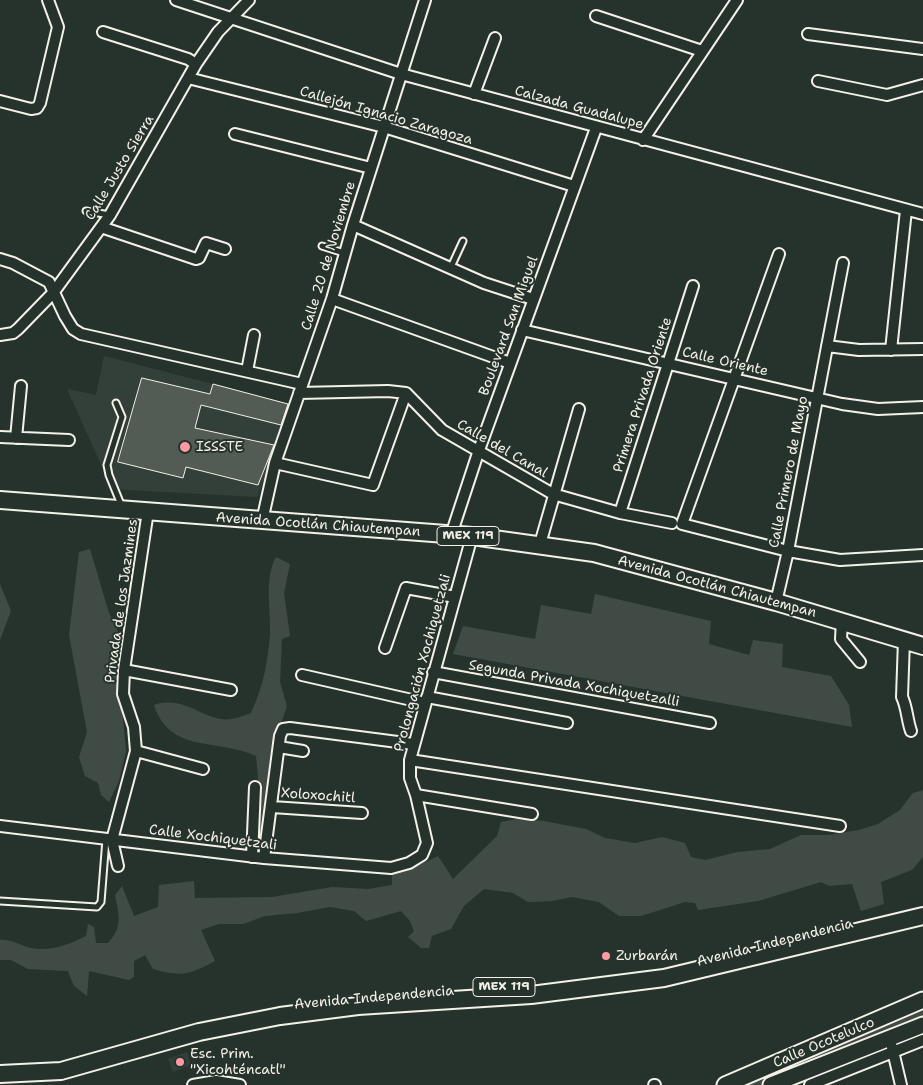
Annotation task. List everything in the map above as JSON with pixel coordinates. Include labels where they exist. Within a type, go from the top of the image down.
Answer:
[{"type":"main road","name":"Avenida Ocotlán Chiautempan","points":[[0,500],[472,536],[540,544],[594,554],[776,602],[923,646]]},
{"type":"main road","name":"Avenida Independencia","points":[[36,1073],[192,1024],[277,1006],[651,972],[923,906]]},
{"type":"main road","name":"Avenida Independencia","points":[[0,1074],[61,1071],[199,1032],[280,1016],[358,1006],[531,995],[664,978],[923,916]]},
{"type":"main road","name":"Calle Ocotelulco","points":[[724,1085],[923,1000]]},
{"type":"main road","points":[[771,1085],[795,1081],[891,1045],[923,1025]]},
{"type":"street","points":[[0,101],[31,109],[37,108],[40,102],[58,27],[48,0]]},
{"type":"street","name":"Calzada Guadalupe","points":[[176,0],[401,74],[596,128],[923,214]]},
{"type":"street","name":"Calle Justo Sierra","points":[[0,335],[13,333],[53,293],[110,216],[196,64],[218,32],[250,0]]},
{"type":"street","name":"Calle 20 de Noviembre","points":[[262,521],[275,463],[332,299],[344,253],[425,0]]},
{"type":"street","points":[[643,140],[737,0]]},
{"type":"street","points":[[596,16],[702,51]]},
{"type":"street","points":[[103,32],[196,64]]},
{"type":"street","points":[[808,34],[923,49]]},
{"type":"street","points":[[474,94],[495,38]]},
{"type":"street","name":"Callejón Ignacio Zaragoza","points":[[188,78],[384,127],[574,186]]},
{"type":"street","points":[[818,81],[887,95],[923,85]]},
{"type":"street","name":"Boulevard San Miguel","points":[[451,535],[479,450],[596,128]]},
{"type":"street","points":[[235,134],[371,168]]},
{"type":"street","points":[[891,350],[906,210]]},
{"type":"street","points":[[353,225],[484,283],[533,299]]},
{"type":"street","points":[[101,227],[196,259],[199,258],[206,243],[225,249]]},
{"type":"street","points":[[677,524],[735,379],[778,254]]},
{"type":"street","points":[[0,260],[13,263],[49,282],[73,329],[81,334],[247,371],[301,388],[406,393],[373,485],[275,463]]},
{"type":"street","name":"Calle Primero de Mayo","points":[[776,602],[788,551],[843,263]]},
{"type":"street","name":"Primera Privada Oriente","points":[[620,513],[693,286]]},
{"type":"street","points":[[332,299],[510,363]]},
{"type":"street","name":"Calle Oriente","points":[[522,330],[817,398],[878,409],[923,407]]},
{"type":"street","points":[[247,371],[254,335]]},
{"type":"street","points":[[827,346],[891,350],[923,349]]},
{"type":"street","points":[[16,438],[21,386]]},
{"type":"street","name":"Calle del Canal","points":[[406,393],[442,430],[553,494],[620,513],[677,524],[788,551],[840,560],[923,555]]},
{"type":"street","points":[[540,544],[579,409]]},
{"type":"street","points":[[0,438],[69,440]]},
{"type":"street","name":"Privada de los Jazmines","points":[[109,839],[136,751],[134,727],[123,694],[124,670],[148,511]]},
{"type":"street","name":"Prolongación Xochiquetzali","points":[[422,855],[427,842],[416,794],[410,778],[410,760],[472,536]]},
{"type":"street","points":[[385,648],[406,588],[454,597]]},
{"type":"street","points":[[842,621],[840,639],[860,662]]},
{"type":"street","points":[[904,640],[902,697],[906,705],[906,718],[911,731]]},
{"type":"street","points":[[124,670],[231,690]]},
{"type":"street","name":"Segunda Privada Xochiquetzalli","points":[[433,672],[710,723]]},
{"type":"street","points":[[302,675],[426,700],[567,723]]},
{"type":"street","points":[[264,858],[283,729],[290,728],[413,744]]},
{"type":"street","points":[[279,747],[303,752]]},
{"type":"street","points":[[136,751],[204,769]]},
{"type":"street","points":[[410,760],[840,826]]},
{"type":"street","points":[[252,857],[255,787]]},
{"type":"street","points":[[416,794],[532,814]]},
{"type":"street","name":"Xoloxochitl","points":[[272,807],[362,813]]},
{"type":"street","name":"Calle Xochiquetzali","points":[[0,826],[252,857],[391,868],[409,863],[422,855]]},
{"type":"street","points":[[109,839],[118,866]]},
{"type":"street","points":[[810,1085],[891,1045],[923,1040]]},
{"type":"street","points":[[891,1045],[902,1085]]},
{"type":"street","points":[[193,1085],[216,1081],[240,1085]]},
{"type":"lane","points":[[86,212],[110,216]]},
{"type":"lane","points":[[451,267],[462,240]]},
{"type":"lane","points":[[322,246],[344,253]]},
{"type":"lane","points":[[116,403],[122,417],[107,465],[108,475],[123,510]]},
{"type":"lane","points":[[0,901],[96,907],[101,902],[109,839]]},
{"type":"shaded area","name":"ISSSTE","points":[[104,356],[294,405],[257,497],[112,489],[67,389],[96,395]]},
{"type":"shaded area","points":[[90,549],[109,613],[124,644],[120,687],[126,751],[119,781],[109,802],[101,795],[98,783],[85,776],[79,757],[87,732],[69,635],[79,552]]},
{"type":"shaded area","points":[[276,557],[290,564],[284,593],[290,636],[282,639],[280,682],[287,706],[277,735],[263,837],[254,834],[250,818],[258,778],[256,756],[226,747],[183,738],[171,731],[161,721],[154,705],[176,703],[222,719],[234,719],[251,713],[262,684],[268,654],[270,634],[269,584],[272,566]]},
{"type":"shaded area","points":[[0,584],[11,611],[0,640]]},
{"type":"shaded area","points":[[595,594],[711,621],[709,644],[749,655],[753,640],[783,644],[782,667],[831,676],[849,705],[852,727],[453,654],[463,626],[535,639],[541,605],[591,614]]},
{"type":"shaded area","points":[[923,790],[923,857],[912,870],[881,882],[884,904],[861,911],[852,884],[829,886],[821,882],[758,901],[698,910],[695,903],[685,902],[641,916],[619,916],[599,902],[572,897],[552,901],[528,902],[513,893],[484,889],[464,906],[451,929],[432,936],[429,948],[421,948],[408,937],[414,931],[410,921],[401,911],[366,921],[354,911],[330,907],[265,916],[243,924],[219,924],[201,930],[215,961],[191,972],[178,974],[153,969],[145,955],[134,961],[134,977],[129,980],[89,971],[87,996],[74,986],[68,971],[28,969],[11,960],[0,960],[0,940],[11,941],[35,949],[50,949],[86,936],[88,924],[94,927],[96,943],[108,943],[118,926],[115,895],[122,886],[134,916],[158,907],[159,885],[194,881],[195,898],[272,897],[332,887],[368,889],[392,885],[392,873],[407,871],[438,856],[453,879],[497,836],[501,822],[516,819],[544,821],[586,829],[605,838],[635,843],[662,837],[685,843],[691,857],[705,860],[737,852],[770,849],[801,835],[829,835],[859,830],[878,824],[900,810],[913,793]]},
{"type":"shaded area","points":[[923,1005],[923,1021],[765,1085],[741,1085]]},
{"type":"shaded area","name":"Esc. Prim. \"Xicohténcatl\"","points":[[187,1052],[191,1065],[173,1072],[168,1059]]},
{"type":"building","points":[[142,378],[210,394],[213,384],[288,404],[281,425],[201,405],[195,428],[274,445],[258,485],[186,467],[183,478],[118,462]]},
{"type":"place","name":"ISSSTE","points":[[185,447]]},
{"type":"place","name":"Zurbarán","points":[[606,956]]},
{"type":"place","name":"Esc. Prim. \"Xicohténcatl\"","points":[[180,1062]]}]
